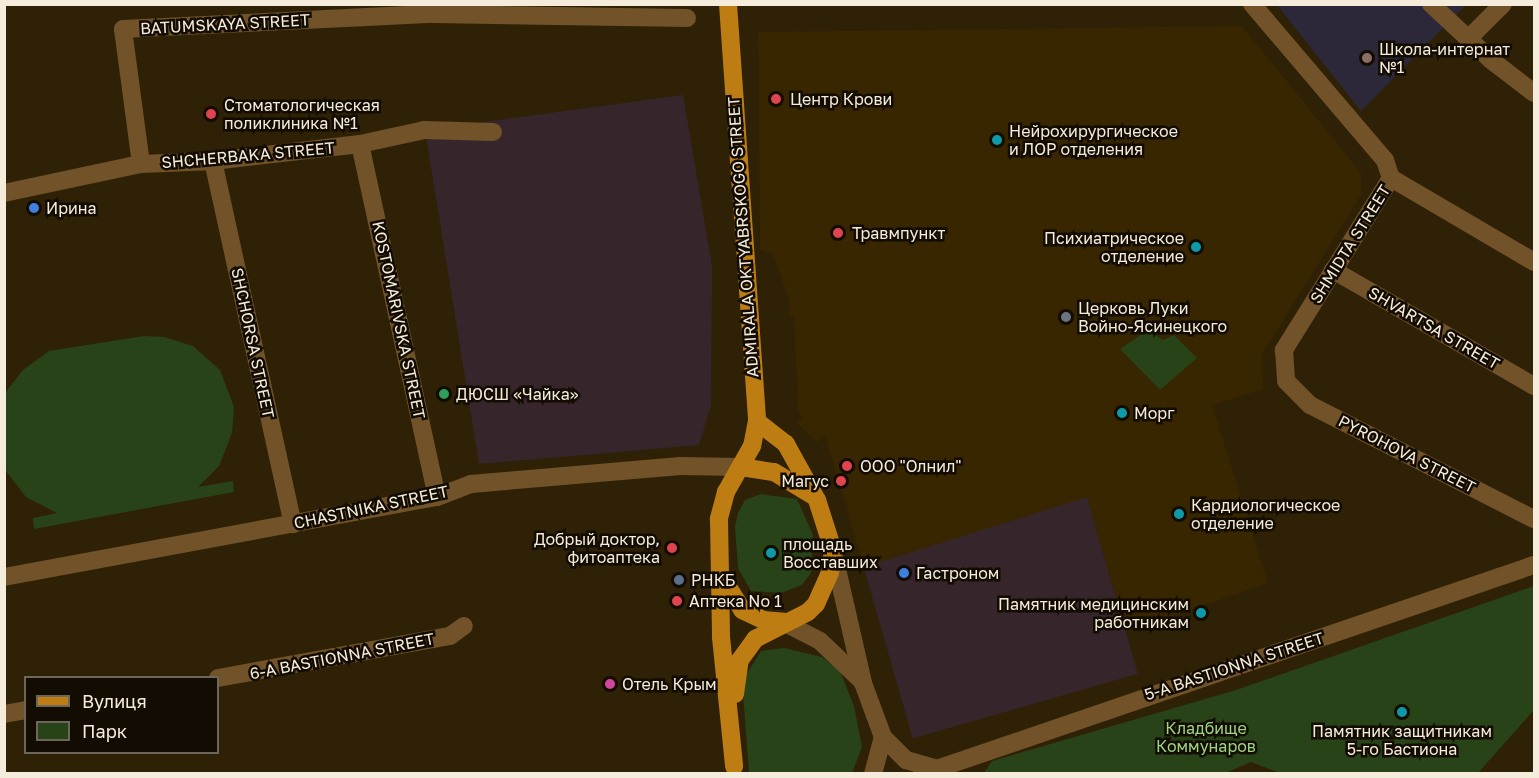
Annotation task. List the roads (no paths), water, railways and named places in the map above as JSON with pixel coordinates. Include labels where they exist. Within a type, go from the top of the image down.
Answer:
[{"type":"main road","name":"ADMIRALA OKTYABRSKOGO STREET","points":[[728,4],[757,421],[741,467]]},
{"type":"main road","points":[[734,771],[735,685],[740,660],[765,631],[808,612],[824,591],[833,550],[817,500],[786,444],[757,421]]},
{"type":"main road","points":[[734,771],[721,637],[722,503],[741,467],[789,479],[817,500]]},
{"type":"main road","points":[[720,569],[727,591],[742,610],[763,620],[786,623]]},
{"type":"street","name":"SHMIDTA STREET","points":[[1252,4],[1385,160],[1391,178],[1284,350],[1286,381]]},
{"type":"street","points":[[1431,4],[1534,93]]},
{"type":"street","points":[[1468,38],[1503,4]]},
{"type":"street","name":"BATUMSKAYA STREET","points":[[141,165],[123,29],[433,14],[687,18]]},
{"type":"street","name":"SHCHERBAKA STREET","points":[[4,193],[141,165],[213,161],[360,144],[424,130],[493,132]]},
{"type":"street","name":"KOSTOMARIVSKA STREET","points":[[360,144],[437,497]]},
{"type":"street","name":"SHCHORSA STREET","points":[[213,161],[293,525]]},
{"type":"street","points":[[1391,178],[1534,262]]},
{"type":"street","name":"SHVARTSA STREET","points":[[1333,270],[1534,386]]},
{"type":"street","name":"PYROHOVA STREET","points":[[1286,381],[1310,405],[1534,519]]},
{"type":"street","name":"CHASTNIKA STREET","points":[[4,577],[437,497],[471,484],[680,466],[741,467]]},
{"type":"street","points":[[833,550],[863,683],[883,737],[873,774]]},
{"type":"street","name":"5-A BASTIONNA STREET","points":[[883,737],[906,760],[932,772],[1534,565]]},
{"type":"street","points":[[786,623],[820,641],[863,683]]},
{"type":"street","name":"6-A BASTIONNA STREET","points":[[219,678],[450,636],[464,626]]},
{"type":"street","points":[[4,714],[24,710]]},
{"type":"place","name":"Школа-интернат №1","points":[[1367,58]]},
{"type":"place","name":"Центр Крови","points":[[776,99]]},
{"type":"place","name":"Стоматологическая поликлиника №1","points":[[211,114]]},
{"type":"place","name":"Нейрохирургическое и ЛОР отделения","points":[[997,140]]},
{"type":"place","name":"Ирина","points":[[34,208]]},
{"type":"place","name":"Травмпункт","points":[[838,233]]},
{"type":"place","name":"Психиатрическое отделение","points":[[1196,247]]},
{"type":"place","name":"Церковь Луки Войно-Ясинецкого","points":[[1066,317]]},
{"type":"place","name":"ДЮСШ «Чайка»","points":[[444,394]]},
{"type":"place","name":"Морг","points":[[1122,413]]},
{"type":"place","name":"ООО \"Олнил\"","points":[[847,466]]},
{"type":"place","name":"Магус","points":[[841,481]]},
{"type":"place","name":"Кардиологическое отделение","points":[[1179,514]]},
{"type":"place","name":"Добрый доктор, фитоаптека","points":[[672,548]]},
{"type":"place","name":"площадь Восставших","points":[[771,553]]},
{"type":"place","name":"Гастроном","points":[[904,573]]},
{"type":"place","name":"РНКБ","points":[[679,580]]},
{"type":"place","name":"Аптека No 1","points":[[677,601]]},
{"type":"place","name":"Памятник медицинским работникам","points":[[1201,613]]},
{"type":"place","name":"Отель Крым","points":[[610,684]]},
{"type":"place","name":"Памятник защитникам 5-го Бастиона","points":[[1402,712]]},
{"type":"park label","name":"Кладбище Коммунаров","points":[[1206,737]]}]
